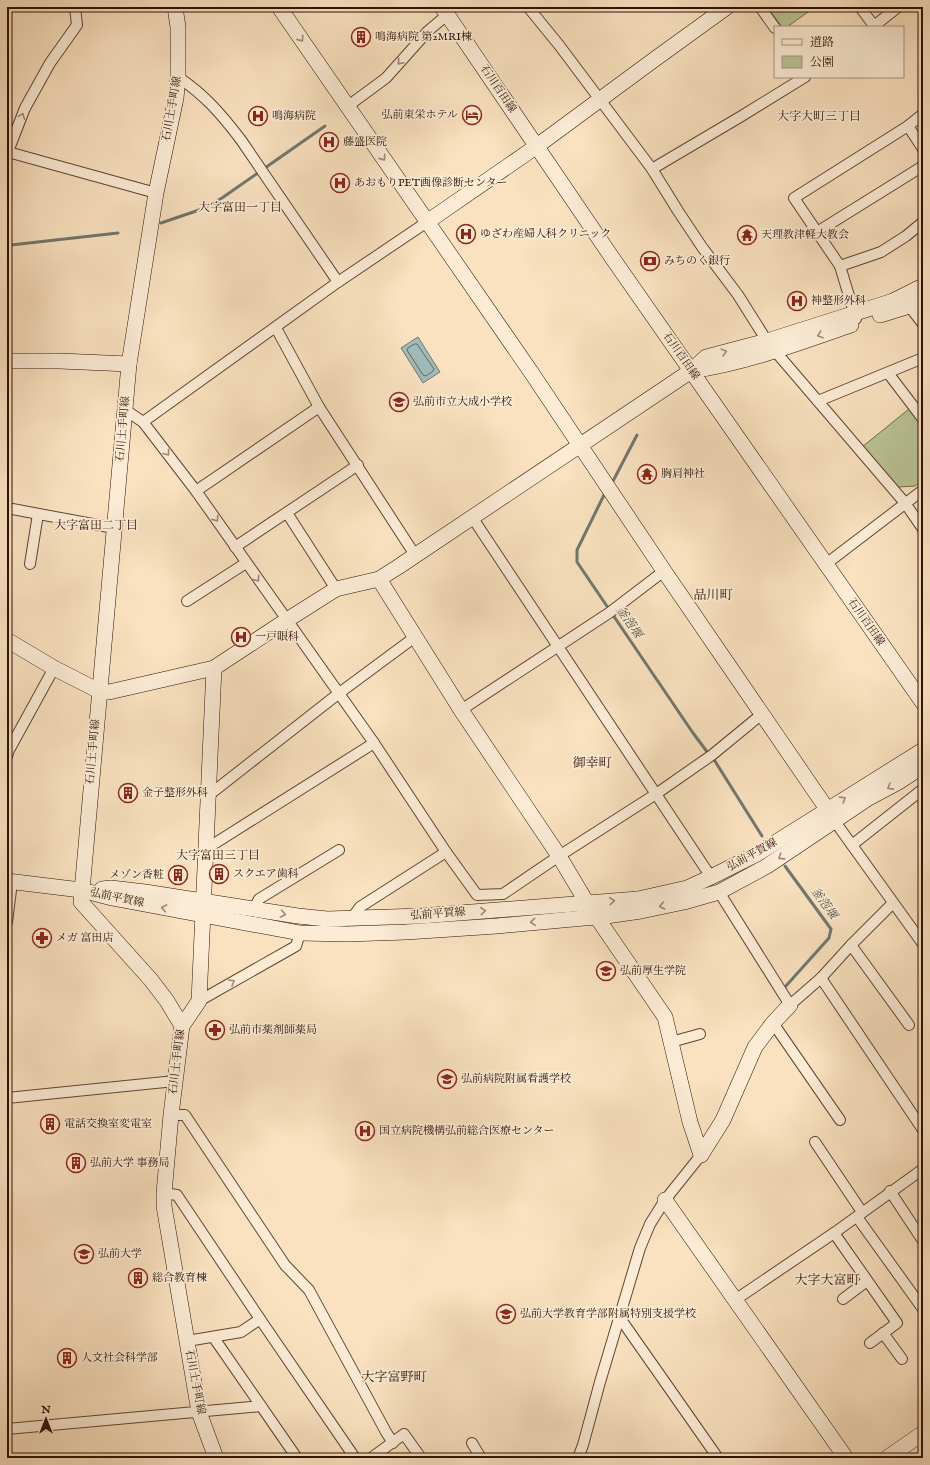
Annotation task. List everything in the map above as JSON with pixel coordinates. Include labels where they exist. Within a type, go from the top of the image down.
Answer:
[{"type":"street","points":[[75,7],[77,25],[50,63],[25,108],[7,153],[156,193]]},
{"type":"street","name":"石川土手町線","points":[[175,7],[178,27],[178,77],[176,98],[156,193],[129,364],[81,902],[151,980],[167,1001],[182,1026],[171,1115],[164,1206],[199,1412],[216,1458]]},
{"type":"street","points":[[279,7],[527,366],[664,571],[831,815],[923,944]]},
{"type":"street","points":[[528,7],[559,45],[652,169],[682,217],[738,295],[771,346],[905,503],[923,529]]},
{"type":"street","points":[[143,422],[213,371],[276,328],[338,282],[537,146],[727,7]]},
{"type":"street","points":[[760,7],[774,27]]},
{"type":"street","points":[[860,7],[873,26]]},
{"type":"street","points":[[875,26],[898,7]]},
{"type":"street","points":[[348,106],[386,78],[445,11]]},
{"type":"street","name":"石川百田線","points":[[445,11],[691,371],[923,703]]},
{"type":"street","points":[[178,77],[190,85],[211,104],[241,140],[338,282]]},
{"type":"street","points":[[652,169],[803,78]]},
{"type":"street","points":[[856,318],[840,266],[794,198],[908,126],[923,114]]},
{"type":"street","points":[[908,126],[923,150]]},
{"type":"street","points":[[817,232],[923,166]]},
{"type":"street","points":[[840,266],[881,252],[906,236],[923,222]]},
{"type":"street","points":[[856,318],[923,286]]},
{"type":"street","points":[[7,640],[54,668],[99,691],[109,692],[214,668],[336,589],[379,579],[691,371],[706,357],[771,346],[856,318],[909,306],[923,298]]},
{"type":"street","points":[[909,306],[923,324]]},
{"type":"street","points":[[276,328],[320,407],[415,555]]},
{"type":"street","points":[[818,402],[923,358]]},
{"type":"street","points":[[7,361],[60,361],[129,364]]},
{"type":"street","points":[[888,372],[923,419]]},
{"type":"street","points":[[196,491],[320,407]]},
{"type":"street","points":[[124,409],[143,422],[196,491],[374,743],[446,852],[477,895],[503,894],[656,794],[712,755],[762,714]]},
{"type":"street","points":[[235,547],[358,465]]},
{"type":"street","points":[[826,564],[923,490]]},
{"type":"street","points":[[7,508],[114,528]]},
{"type":"street","points":[[287,513],[336,589]]},
{"type":"street","points":[[30,564],[38,514]]},
{"type":"street","points":[[472,517],[711,877]]},
{"type":"street","points":[[187,601],[246,563]]},
{"type":"street","points":[[461,710],[611,612],[664,571]]},
{"type":"street","points":[[379,579],[461,710],[559,856],[596,917],[665,1017],[690,1122],[701,1154]]},
{"type":"street","points":[[209,795],[338,694],[415,637]]},
{"type":"street","points":[[8,752],[54,668]]},
{"type":"street","points":[[198,1001],[214,668]]},
{"type":"street","points":[[206,849],[374,743]]},
{"type":"street","name":"弘前平賀線","points":[[81,890],[112,898],[300,933],[347,934],[406,932],[596,917],[641,911],[684,902],[719,892],[767,866],[831,815],[923,750]]},
{"type":"street","name":"弘前平賀線","points":[[81,890],[111,888],[203,900],[298,916],[326,919],[421,916],[638,899],[687,888],[711,877],[831,815],[867,799],[897,783],[923,766]]},
{"type":"street","points":[[852,845],[923,789]]},
{"type":"street","points":[[254,909],[258,899],[339,850]]},
{"type":"street","points":[[352,919],[360,907],[446,852]]},
{"type":"street","points":[[7,922],[10,882],[81,890]]},
{"type":"street","points":[[719,892],[790,1005]]},
{"type":"street","points":[[578,1458],[640,1248],[650,1224],[665,1200],[701,1154],[723,1120],[755,1047],[773,1023],[790,1005],[821,978],[851,945],[894,903]]},
{"type":"street","points":[[182,1026],[198,1001],[296,946],[300,933]]},
{"type":"street","points":[[851,945],[909,1025]]},
{"type":"street","points":[[821,978],[923,1130]]},
{"type":"street","points":[[773,1023],[840,1120]]},
{"type":"street","points":[[671,1042],[700,1034]]},
{"type":"street","points":[[7,1098],[175,1082]]},
{"type":"street","points":[[171,1115],[185,1116],[285,1265],[309,1290],[393,1443]]},
{"type":"street","points":[[815,1142],[860,1215],[923,1309]]},
{"type":"street","points":[[735,1300],[860,1215],[890,1191],[923,1169]]},
{"type":"street","points":[[890,1191],[923,1241]]},
{"type":"street","points":[[164,1193],[177,1195],[355,1458]]},
{"type":"street","points":[[665,1200],[846,1458]]},
{"type":"street","points":[[834,1233],[897,1323],[870,1343]]},
{"type":"street","points":[[843,1299],[867,1281]]},
{"type":"street","points":[[620,1318],[718,1458]]},
{"type":"street","points":[[187,1341],[214,1338],[241,1332],[260,1319]]},
{"type":"street","points":[[883,1333],[902,1359]]},
{"type":"street","points":[[214,1338],[297,1458]]},
{"type":"street","points":[[7,1429],[261,1406]]},
{"type":"street","points":[[887,1458],[923,1433]]},
{"type":"street","points":[[371,1458],[404,1434],[421,1458]]},
{"type":"street","points":[[472,1443],[481,1458]]},
{"type":"green space","points":[[767,7],[815,7],[788,26],[781,26]]},
{"type":"green space","points":[[909,409],[923,427],[923,480],[915,486],[898,487],[862,447]]},
{"type":"water","points":[[418,337],[440,372],[423,383],[401,348]]},
{"type":"waterway","points":[[161,223],[202,209],[222,198],[325,126]]},
{"type":"waterway","points":[[7,248],[11,245],[118,233]]},
{"type":"waterway","name":"釜萢堰","points":[[612,483],[637,435]]},
{"type":"waterway","name":"釜萢堰","points":[[604,495],[577,550],[577,562],[708,753]]},
{"type":"waterway","name":"釜萢堰","points":[[713,758],[762,836]]},
{"type":"waterway","name":"釜萢堰","points":[[785,866],[831,929],[829,938],[785,987]]},
{"type":"place","name":"鳴海病院 第2MRI棟","points":[[361,37]]},
{"type":"place","name":"弘前東栄ホテル","points":[[472,115]]},
{"type":"place","name":"鳴海病院","points":[[258,116]]},
{"type":"place","name":"藤盛医院","points":[[329,142]]},
{"type":"place","name":"あおもりPET画像診断センター","points":[[340,183]]},
{"type":"place","name":"ゆざわ産婦人科クリニック","points":[[466,234]]},
{"type":"place","name":"天理教津軽大教会","points":[[747,235]]},
{"type":"place","name":"みちのく銀行","points":[[650,261]]},
{"type":"place","name":"神整形外科","points":[[797,301]]},
{"type":"place","name":"弘前市立大成小学校","points":[[399,402]]},
{"type":"place","name":"胸肩神社","points":[[647,474]]},
{"type":"place","name":"一戸眼科","points":[[241,637]]},
{"type":"place","name":"金子整形外科","points":[[128,793]]},
{"type":"place","name":"スクエア歯科","points":[[219,874]]},
{"type":"place","name":"メゾン香粧","points":[[178,875]]},
{"type":"place","name":"メガ 富田店","points":[[42,938]]},
{"type":"place","name":"弘前厚生学院","points":[[606,971]]},
{"type":"place","name":"弘前市薬剤師薬局","points":[[215,1030]]},
{"type":"place","name":"弘前病院附属看護学校","points":[[447,1079]]},
{"type":"place","name":"電話交換室変電室","points":[[50,1124]]},
{"type":"place","name":"国立病院機構弘前総合医療センター","points":[[365,1131]]},
{"type":"place","name":"弘前大学 事務局","points":[[76,1163]]},
{"type":"place","name":"弘前大学","points":[[84,1254]]},
{"type":"place","name":"総合教育棟","points":[[138,1278]]},
{"type":"place","name":"弘前大学教育学部附属特別支援学校","points":[[506,1314]]},
{"type":"place","name":"人文社会科学部","points":[[67,1358]]},
{"type":"district","name":"大字大町三丁目","points":[[819,116]]},
{"type":"district","name":"大字富田一丁目","points":[[240,207]]},
{"type":"district","name":"大字富田二丁目","points":[[96,525]]},
{"type":"district","name":"品川町","points":[[713,595]]},
{"type":"district","name":"御幸町","points":[[592,763]]},
{"type":"district","name":"大字富田三丁目","points":[[218,855]]},
{"type":"district","name":"大字大富町","points":[[827,1280]]},
{"type":"district","name":"大字富野町","points":[[394,1377]]}]
